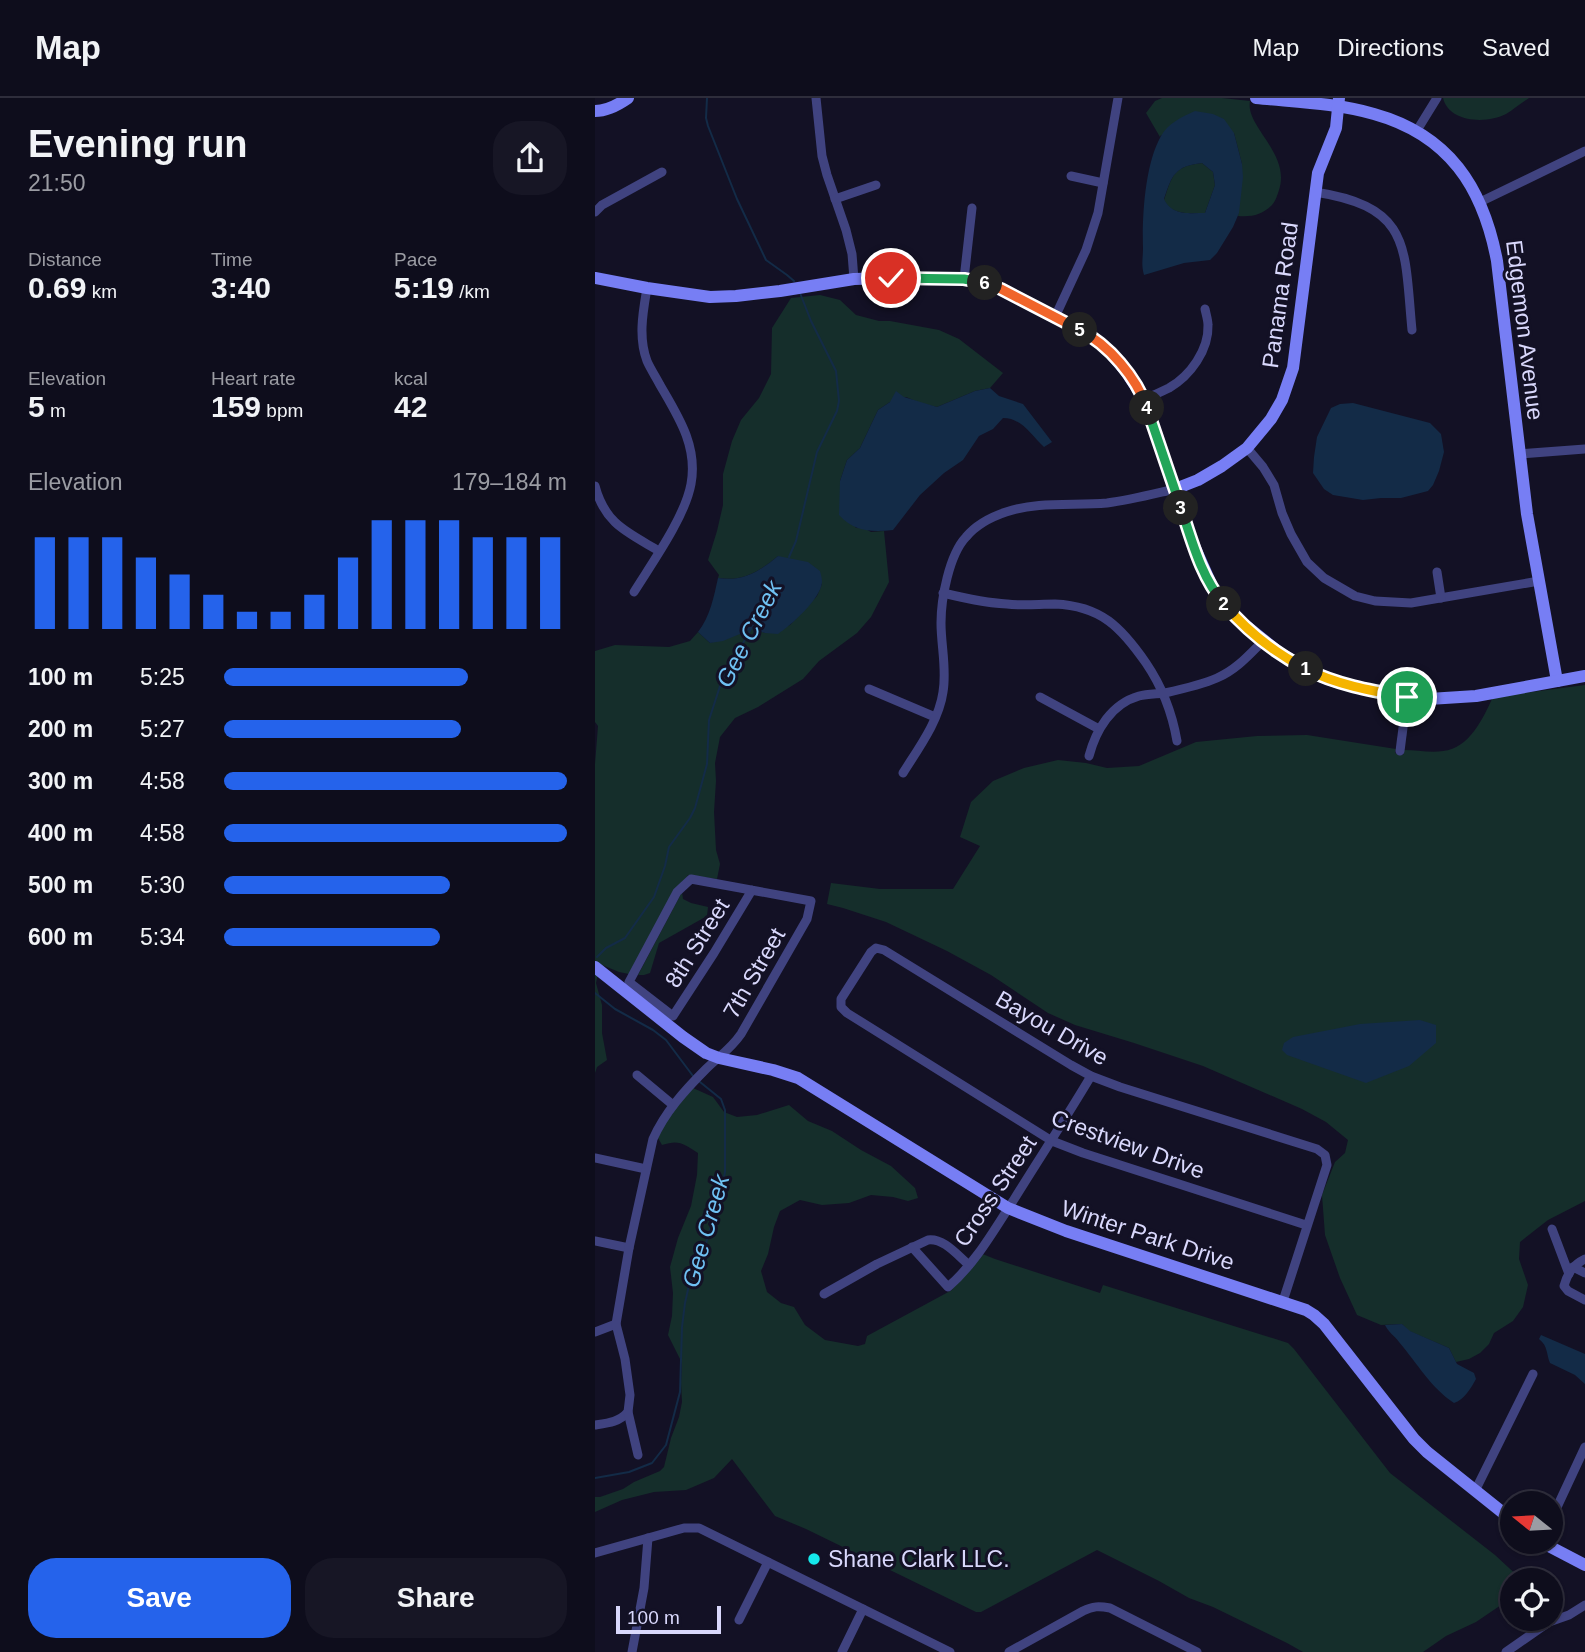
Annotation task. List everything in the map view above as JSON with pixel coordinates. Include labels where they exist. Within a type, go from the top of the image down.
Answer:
[{"type":"street","points":[[595,111],[617,105],[628,98]]},
{"type":"street","points":[[816,98],[823,156],[849,242],[854,279]]},
{"type":"street","points":[[1055,317],[1086,250],[1098,213],[1118,98]]},
{"type":"street","name":"Edgemon Avenue","points":[[1256,98],[1339,102],[1391,119],[1416,132],[1458,164],[1480,202],[1497,261],[1527,514],[1557,681]]},
{"type":"street","points":[[1416,132],[1437,98]]},
{"type":"street","name":"Panama Road","points":[[1175,489],[1198,480],[1247,448],[1271,419],[1282,400],[1293,368],[1318,173],[1336,128],[1339,102]]},
{"type":"street","points":[[1480,202],[1585,151]]},
{"type":"street","points":[[595,212],[601,205],[662,172]]},
{"type":"street","points":[[1071,176],[1103,183]]},
{"type":"street","points":[[835,199],[876,186]]},
{"type":"street","points":[[1315,192],[1356,201],[1391,225],[1402,244],[1406,260],[1412,330]]},
{"type":"street","points":[[964,279],[972,208]]},
{"type":"street","points":[[595,278],[710,297],[736,296],[854,279],[964,279],[1001,289],[1089,335],[1108,350],[1125,370],[1144,399],[1191,539],[1215,593],[1235,617],[1263,641],[1300,666],[1320,676],[1372,691],[1442,699],[1476,696],[1585,676]]},
{"type":"street","points":[[633,592],[681,512],[691,483],[692,470],[690,443],[678,415],[648,363],[644,349],[642,321],[647,288]]},
{"type":"street","points":[[1144,399],[1171,387],[1191,370],[1201,355],[1206,340],[1208,326],[1205,309]]},
{"type":"street","points":[[1247,448],[1274,485],[1282,513],[1307,562],[1324,578],[1355,596],[1375,601],[1411,603],[1539,581]]},
{"type":"street","points":[[1519,454],[1585,449]]},
{"type":"street","points":[[595,485],[601,505],[613,522],[659,551]]},
{"type":"street","points":[[903,774],[935,717],[943,694],[943,593],[948,573],[966,536],[995,516],[1023,507],[1108,503],[1175,489]]},
{"type":"street","points":[[1437,572],[1441,598]]},
{"type":"street","points":[[943,593],[1007,604],[1055,604],[1075,607],[1106,618],[1135,647],[1164,693],[1174,719],[1177,741]]},
{"type":"street","points":[[1089,756],[1099,729],[1121,704],[1139,696],[1164,693],[1219,678],[1240,664],[1263,641]]},
{"type":"street","points":[[869,689],[935,717]]},
{"type":"street","points":[[1040,697],[1099,729]]},
{"type":"street","points":[[1400,751],[1407,697]]},
{"type":"street","name":"8th Street","points":[[691,879],[752,890],[673,1016],[629,982],[677,892],[691,879]]},
{"type":"street","name":"7th Street","points":[[616,1324],[629,1248],[659,1124],[673,1105],[730,1049],[741,1034],[807,919],[811,901],[752,890]]},
{"type":"street","name":"Bayou Drive","points":[[841,1007],[841,999],[870,952],[876,948],[884,950],[1091,1076],[1317,1149],[1325,1155],[1327,1165],[1306,1225]]},
{"type":"street","name":"Winter Park Drive","points":[[595,967],[706,1053],[799,1079],[1008,1208],[1066,1231],[1283,1301],[1314,1314],[1414,1439],[1500,1511]]},
{"type":"street","name":"Crestview Drive","points":[[841,1007],[1052,1141],[1306,1225]]},
{"type":"street","points":[[637,1075],[673,1105]]},
{"type":"street","name":"Cross Street","points":[[912,1247],[947,1287],[960,1277],[1052,1141],[1091,1076]]},
{"type":"street","points":[[595,1158],[646,1169]]},
{"type":"street","points":[[1283,1301],[1306,1225]]},
{"type":"street","points":[[1552,1228],[1571,1270]]},
{"type":"street","points":[[824,1294],[877,1264],[928,1240],[942,1241],[969,1265]]},
{"type":"street","points":[[595,1241],[629,1248]]},
{"type":"street","points":[[1585,1259],[1575,1264],[1564,1286],[1585,1300]]},
{"type":"street","points":[[1571,1270],[1585,1273]]},
{"type":"street","points":[[595,1332],[616,1324],[625,1359],[630,1395],[628,1412],[638,1455]]},
{"type":"street","points":[[1475,1491],[1533,1374]]},
{"type":"street","points":[[595,1425],[612,1423],[628,1412]]},
{"type":"street","points":[[1563,1494],[1585,1447]]},
{"type":"street","points":[[595,1553],[684,1528],[699,1528],[945,1651]]},
{"type":"street","points":[[632,1652],[644,1588],[648,1538]]},
{"type":"street","points":[[1563,1554],[1585,1566]]},
{"type":"street","points":[[739,1620],[768,1562]]},
{"type":"street","points":[[1506,1652],[1549,1622],[1569,1615],[1585,1605]]},
{"type":"street","points":[[1009,1652],[1083,1611],[1100,1606],[1110,1608],[1197,1652]]},
{"type":"street","points":[[842,1652],[863,1609]]},
{"type":"green space","points":[[1162,98],[1250,101],[1254,121],[1279,164],[1279,190],[1272,205],[1257,215],[1238,216],[1242,164],[1234,133],[1160,137],[1146,113],[1155,101]]},
{"type":"green space","points":[[1443,98],[1529,98],[1506,114],[1479,120],[1461,117],[1447,106]]},
{"type":"green space","points":[[1202,163],[1213,172],[1215,185],[1205,213],[1172,209],[1164,200],[1175,173],[1193,164]]},
{"type":"green space","points":[[820,295],[840,300],[856,315],[939,330],[959,339],[1003,373],[990,388],[975,391],[937,407],[906,397],[890,402],[878,410],[860,448],[847,460],[840,481],[840,497],[856,528],[871,532],[884,531],[889,582],[871,617],[857,633],[819,661],[803,679],[735,718],[720,737],[715,763],[714,812],[716,850],[720,864],[717,879],[688,875],[629,974],[619,972],[595,962],[595,764],[598,726],[595,722],[595,651],[615,645],[669,647],[690,641],[698,632],[710,643],[752,628],[765,633],[790,625],[817,596],[822,584],[778,556],[758,571],[727,579],[718,578],[719,575],[708,560],[723,505],[723,474],[732,441],[741,420],[759,398],[771,374],[772,328],[791,298]]},
{"type":"green space","points":[[1585,685],[1585,1201],[1548,1220],[1520,1242],[1519,1259],[1528,1285],[1523,1307],[1513,1321],[1494,1333],[1489,1344],[1480,1353],[1469,1359],[1456,1362],[1449,1348],[1409,1331],[1402,1324],[1381,1325],[1357,1315],[1325,1235],[1322,1195],[1335,1162],[1345,1153],[1348,1140],[1326,1122],[1203,1066],[1075,1025],[1048,1013],[991,975],[947,951],[886,922],[827,904],[831,883],[880,889],[953,889],[980,846],[960,837],[971,802],[993,781],[1024,768],[1058,760],[1107,768],[1139,766],[1196,742],[1257,736],[1307,735],[1396,749],[1395,753],[1403,755],[1404,750],[1443,751],[1452,749],[1468,738],[1480,723],[1493,697]]},
{"type":"green space","points":[[682,892],[683,899],[708,907],[707,916],[659,943],[650,973],[638,975]]},
{"type":"green space","points":[[595,971],[598,974],[596,983],[602,1005],[602,1033],[607,1060],[597,1067],[595,1073]]},
{"type":"green space","points":[[693,1088],[713,1097],[724,1112],[737,1117],[757,1115],[789,1105],[808,1121],[832,1131],[891,1166],[915,1188],[918,1198],[908,1201],[871,1195],[849,1203],[822,1205],[800,1200],[780,1211],[761,1271],[767,1292],[781,1303],[794,1307],[805,1325],[825,1340],[858,1346],[865,1344],[867,1336],[952,1290],[975,1251],[1100,1293],[1103,1285],[1288,1343],[1390,1473],[1509,1568],[1500,1568],[1500,1606],[1423,1652],[1303,1652],[1213,1607],[1189,1598],[1097,1550],[981,1612],[976,1612],[775,1516],[732,1459],[714,1478],[686,1490],[654,1492],[622,1500],[595,1512],[595,1497],[623,1489],[664,1467],[679,1417],[682,1402],[682,1363],[668,1335],[673,1293],[670,1267],[691,1206],[698,1153],[681,1143],[662,1145],[658,1138]]},
{"type":"water","points":[[1195,111],[1224,119],[1234,133],[1243,177],[1239,213],[1217,253],[1210,260],[1184,263],[1144,275],[1144,206],[1151,161],[1167,127]],"holes":[[[1202,163],[1213,172],[1215,185],[1205,213],[1176,211],[1167,204],[1164,199],[1172,178],[1180,169]]]},
{"type":"water","points":[[990,388],[999,396],[1023,404],[1052,442],[1044,447],[1021,424],[1003,418],[993,429],[979,436],[963,460],[920,495],[893,530],[864,530],[851,525],[839,515],[840,481],[847,460],[860,448],[878,410],[890,402],[896,391],[904,397],[937,407],[975,391]]},
{"type":"water","points":[[1353,403],[1430,423],[1441,434],[1444,452],[1439,471],[1428,491],[1401,498],[1363,500],[1333,495],[1324,489],[1313,473],[1317,437],[1331,408]]},
{"type":"water","points":[[778,556],[808,562],[820,571],[822,582],[811,604],[778,634],[752,629],[723,641],[710,643],[698,632],[709,613],[718,578],[743,577]]},
{"type":"water","points":[[1420,1020],[1436,1025],[1436,1043],[1409,1066],[1366,1083],[1287,1055],[1282,1050],[1284,1043],[1293,1037],[1360,1024]]},
{"type":"water","points":[[1402,1324],[1410,1331],[1449,1348],[1457,1364],[1474,1373],[1476,1379],[1461,1399],[1454,1403],[1438,1390],[1385,1325]]},
{"type":"water","points":[[1541,1335],[1585,1354],[1585,1384],[1575,1375],[1550,1363],[1545,1347],[1539,1339]]},
{"type":"waterway","name":"Gee Creek","points":[[707,98],[708,126],[737,199],[766,260],[794,281]]},
{"type":"waterway","name":"Gee Creek","points":[[789,557],[796,541],[817,452],[837,411],[839,401],[836,371],[800,293]]},
{"type":"waterway","name":"Gee Creek","points":[[597,957],[606,948],[625,938],[654,897],[669,847],[695,808],[707,764],[709,720],[721,683],[752,627]]},
{"type":"waterway","name":"Gee Creek","points":[[595,993],[615,1009],[666,1040],[693,1076]]},
{"type":"waterway","name":"Gee Creek","points":[[595,1478],[629,1472],[652,1463],[666,1445],[680,1392],[685,1303],[689,1285],[700,1263],[725,1172],[725,1110],[721,1099],[700,1082]]},
{"type":"place","name":"Shane Clark LLC.","points":[[814,1559]]},
{"type":"route","points":[[891,278],[964,279],[1001,289],[1089,335],[1108,350],[1144,399],[1205,574],[1215,593],[1235,617],[1263,641],[1320,676],[1372,691],[1407,697]]}]
